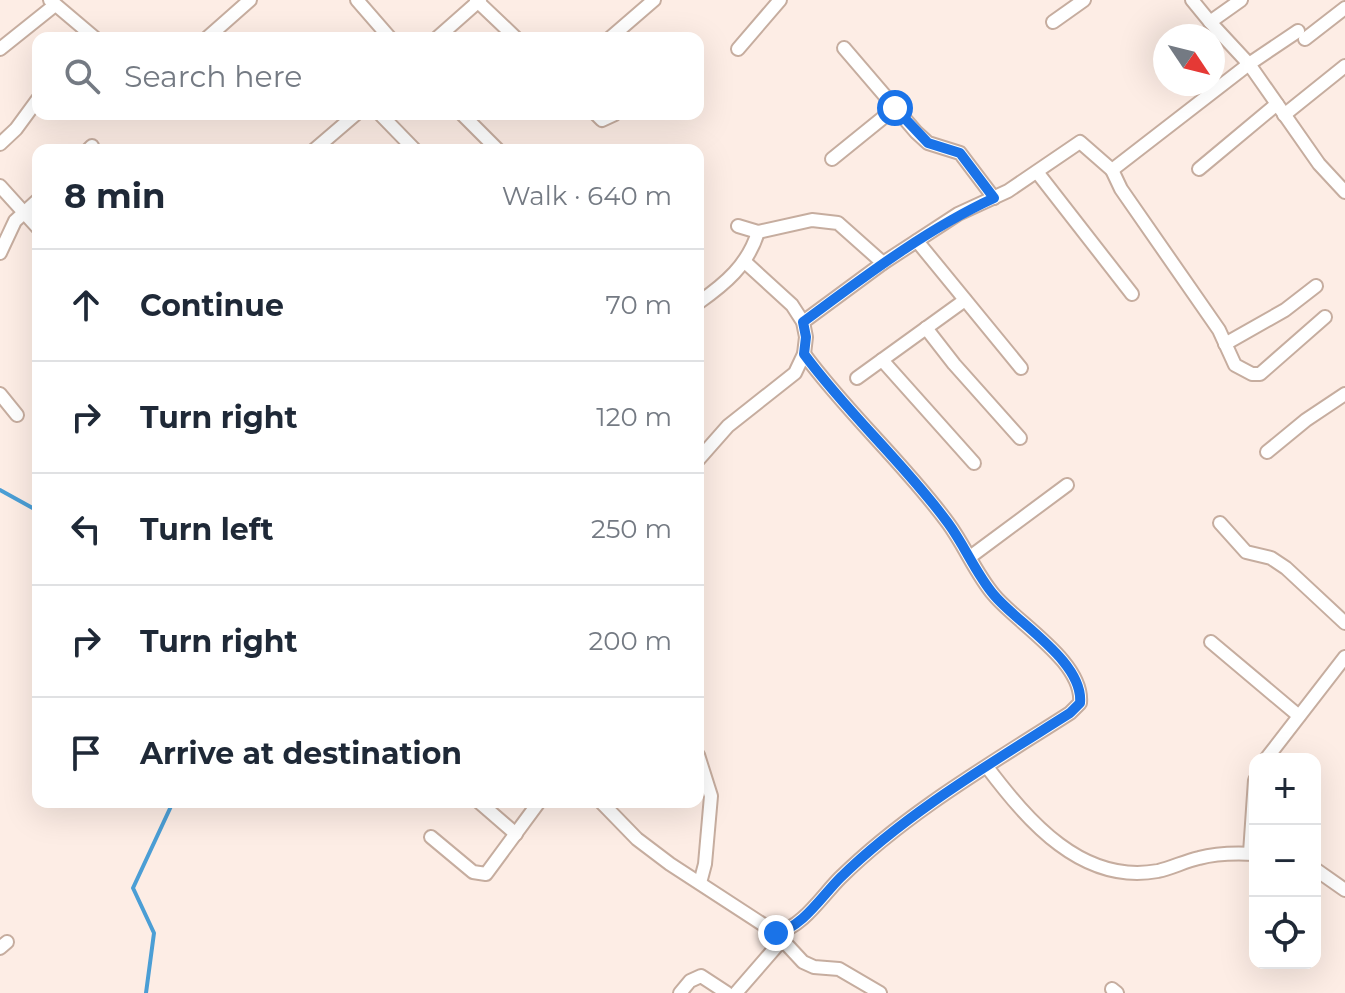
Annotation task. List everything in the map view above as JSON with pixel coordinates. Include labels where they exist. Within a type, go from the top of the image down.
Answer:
[{"type":"street","points":[[214,32],[250,0]]},
{"type":"street","points":[[357,0],[385,32]]},
{"type":"street","points":[[617,32],[654,0]]},
{"type":"street","points":[[738,49],[780,0]]},
{"type":"street","points":[[1053,22],[1084,0]]},
{"type":"street","points":[[1192,0],[1249,64],[1319,164],[1345,192]]},
{"type":"street","points":[[1210,22],[1241,0]]},
{"type":"street","points":[[444,32],[478,1],[510,32]]},
{"type":"street","points":[[0,49],[52,3],[83,32]]},
{"type":"street","points":[[1112,170],[1249,64],[1345,8]]},
{"type":"street","points":[[844,48],[928,143],[960,153],[994,198]]},
{"type":"street","points":[[1199,169],[1345,66]]},
{"type":"street","points":[[0,144],[32,107]]},
{"type":"street","points":[[832,159],[895,108]]},
{"type":"street","points":[[321,144],[349,120]]},
{"type":"street","points":[[386,120],[409,144]]},
{"type":"street","points":[[468,120],[492,144]]},
{"type":"street","points":[[803,322],[883,263],[958,214],[994,198],[1080,142],[1112,170],[1121,189],[1219,330],[1235,365],[1252,374],[1260,374],[1325,317]]},
{"type":"street","points":[[1037,172],[1132,294]]},
{"type":"street","points":[[0,186],[32,222]]},
{"type":"street","points":[[0,253],[15,221],[32,206]]},
{"type":"street","points":[[738,226],[758,232],[812,220],[838,223],[883,263]]},
{"type":"street","points":[[704,299],[745,262],[758,232]]},
{"type":"street","points":[[917,241],[1021,368]]},
{"type":"street","points":[[704,453],[728,426],[795,373],[804,354],[806,337],[803,322],[792,305],[745,262]]},
{"type":"street","points":[[1225,344],[1285,310],[1316,286]]},
{"type":"street","points":[[857,378],[965,300]]},
{"type":"street","points":[[926,328],[1020,438]]},
{"type":"street","points":[[736,993],[779,937],[795,925],[843,875],[913,818],[1070,713],[1080,703],[1081,696],[1054,649],[1000,602],[948,523],[911,477],[825,384],[804,354]]},
{"type":"street","points":[[882,360],[974,463]]},
{"type":"street","points":[[0,394],[17,415]]},
{"type":"street","points":[[1267,452],[1306,420],[1344,397]]},
{"type":"street","points":[[970,557],[1067,485]]},
{"type":"street","points":[[1220,523],[1246,552],[1271,558],[1286,568],[1345,623]]},
{"type":"street","points":[[1211,642],[1299,716]]},
{"type":"street","points":[[1271,753],[1345,657]]},
{"type":"street","points":[[987,767],[1013,803],[1054,840],[1074,856],[1105,870],[1132,873],[1159,871],[1201,857],[1249,854]]},
{"type":"street","points":[[700,883],[705,864],[711,796],[704,774]]},
{"type":"street","points":[[486,808],[516,834]]},
{"type":"street","points":[[431,837],[473,872],[482,874],[491,870],[535,808]]},
{"type":"street","points":[[607,808],[637,839],[779,937],[803,962],[814,967],[839,969],[880,993]]},
{"type":"street","points":[[1321,873],[1345,890]]},
{"type":"street","points":[[680,993],[698,976],[727,993]]},
{"type":"waterway","points":[[0,490],[32,508]]},
{"type":"waterway","points":[[146,993],[154,933],[133,888],[170,808]]},
{"type":"route","points":[[776,933],[795,925],[843,875],[913,818],[1070,713],[1080,703],[1079,689],[1054,649],[1008,612],[991,593],[948,523],[901,466],[825,384],[804,354],[806,337],[803,322],[883,263],[958,214],[994,198],[960,153],[928,143],[895,108]]}]
